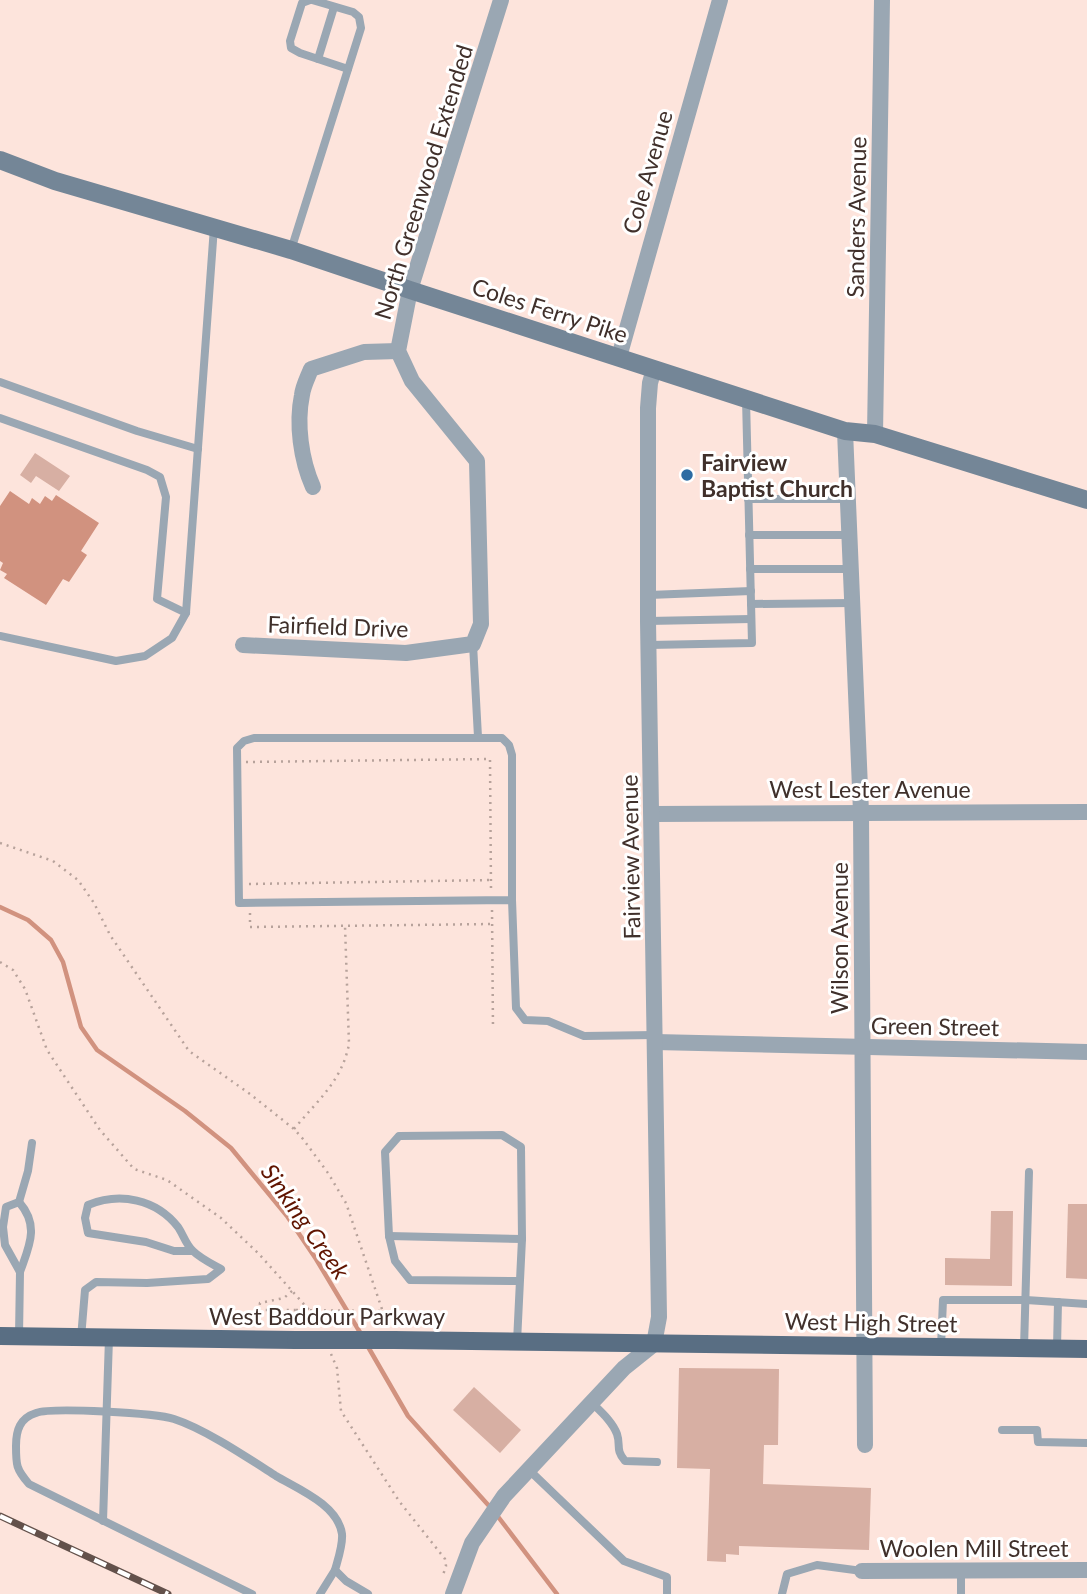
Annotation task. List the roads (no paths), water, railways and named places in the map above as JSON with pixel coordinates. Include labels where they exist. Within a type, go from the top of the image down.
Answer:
[{"type":"main road","name":"West Baddour Parkway","points":[[0,1336],[654,1344]]},
{"type":"main road","name":"West High Street","points":[[654,1344],[1087,1349]]},
{"type":"street","name":"North Greenwood Extended","points":[[473,644],[481,624],[477,461],[412,380],[398,351],[410,290],[501,0]]},
{"type":"street","name":"Cole Avenue","points":[[619,357],[720,0]]},
{"type":"street","name":"Sanders Avenue","points":[[875,434],[882,0]]},
{"type":"street","name":"Coles Ferry Pike","points":[[0,160],[55,181],[291,250],[845,431],[875,434],[1087,499]]},
{"type":"street","points":[[313,487],[305,468],[300,425],[302,394],[311,369],[364,352],[398,351]]},
{"type":"street","name":"Fairview Avenue","points":[[654,369],[648,408],[648,621],[659,1317],[654,1344]]},
{"type":"street","name":"Wilson Avenue","points":[[845,431],[861,812],[865,1445]]},
{"type":"street","name":"Fairfield Drive","points":[[243,645],[406,653],[473,644]]},
{"type":"street","name":"West Lester Avenue","points":[[653,814],[1087,813]]},
{"type":"street","name":"Green Street","points":[[655,1038],[863,1047],[1087,1052]]},
{"type":"street","points":[[447,1589],[482,1527],[504,1496],[624,1368],[654,1344]]},
{"type":"street","name":"Woolen Mill Street","points":[[862,1571],[1087,1570]]},
{"type":"lane","points":[[291,250],[348,69],[361,27],[359,17],[353,12],[311,0],[302,3],[290,41],[291,48],[348,69]]},
{"type":"lane","points":[[318,59],[334,7]]},
{"type":"lane","points":[[0,636],[116,661],[145,656],[172,638],[186,613],[214,228]]},
{"type":"lane","points":[[0,382],[137,431],[198,449]]},
{"type":"lane","points":[[649,645],[752,643],[746,398]]},
{"type":"lane","points":[[0,418],[160,477],[166,497],[158,599],[186,613]]},
{"type":"lane","points":[[748,499],[848,499]]},
{"type":"lane","points":[[749,535],[849,535]]},
{"type":"lane","points":[[750,569],[851,569]]},
{"type":"lane","points":[[649,595],[751,591]]},
{"type":"lane","points":[[751,604],[852,603]]},
{"type":"lane","points":[[648,621],[751,620]]},
{"type":"lane","points":[[473,644],[478,737]]},
{"type":"lane","points":[[512,900],[239,903],[237,748],[244,741],[254,738],[502,738],[509,745],[512,755],[512,900],[516,1008],[525,1020],[548,1021],[584,1036],[655,1038]]},
{"type":"lane","points":[[517,1342],[522,1239],[521,1147],[502,1135],[399,1136],[385,1152],[389,1236],[395,1261],[410,1280],[518,1281]]},
{"type":"lane","points":[[19,1202],[28,1171],[32,1143]]},
{"type":"lane","points":[[1024,1348],[1029,1172]]},
{"type":"lane","points":[[81,1339],[85,1290],[96,1282],[147,1283],[208,1279],[221,1269],[192,1251],[178,1227],[160,1209],[136,1199],[105,1198],[88,1205],[85,1218],[88,1233],[146,1242],[174,1251],[192,1251]]},
{"type":"lane","points":[[19,1202],[6,1207],[3,1227],[5,1245],[20,1272]]},
{"type":"lane","points":[[19,1202],[28,1212],[32,1224],[31,1237],[20,1272],[19,1336]]},
{"type":"lane","points":[[389,1236],[522,1239]]},
{"type":"lane","points":[[941,1347],[943,1300],[1026,1300],[1087,1304]]},
{"type":"lane","points":[[1058,1302],[1058,1348]]},
{"type":"lane","points":[[103,1521],[109,1338]]},
{"type":"lane","points":[[591,1402],[614,1429],[618,1436],[618,1452],[625,1461],[657,1462]]},
{"type":"lane","points":[[252,1594],[29,1484],[16,1470],[16,1432],[23,1421],[37,1412],[105,1412],[174,1419],[232,1448],[332,1512],[342,1533],[340,1552],[335,1570],[320,1594]]},
{"type":"lane","points":[[1002,1430],[1037,1430],[1038,1442],[1087,1443]]},
{"type":"lane","points":[[528,1469],[624,1561],[667,1577],[667,1594]]},
{"type":"lane","points":[[782,1594],[787,1574],[817,1565],[862,1571]]},
{"type":"lane","points":[[335,1570],[346,1581],[368,1594]]},
{"type":"lane","points":[[961,1572],[961,1594]]},
{"type":"waterway","name":"Sinking Creek","points":[[0,907],[28,920],[51,940],[63,962],[81,1027],[97,1050],[185,1111],[231,1148],[287,1216],[361,1334]]},
{"type":"waterway","name":"Sinking Creek","points":[[367,1345],[408,1416],[490,1507]]},
{"type":"waterway","name":"Sinking Creek","points":[[496,1514],[557,1594]]},
{"type":"railway","points":[[0,1516],[168,1594]]},
{"type":"place","name":"Fairview Baptist Church","points":[[687,475]]}]
